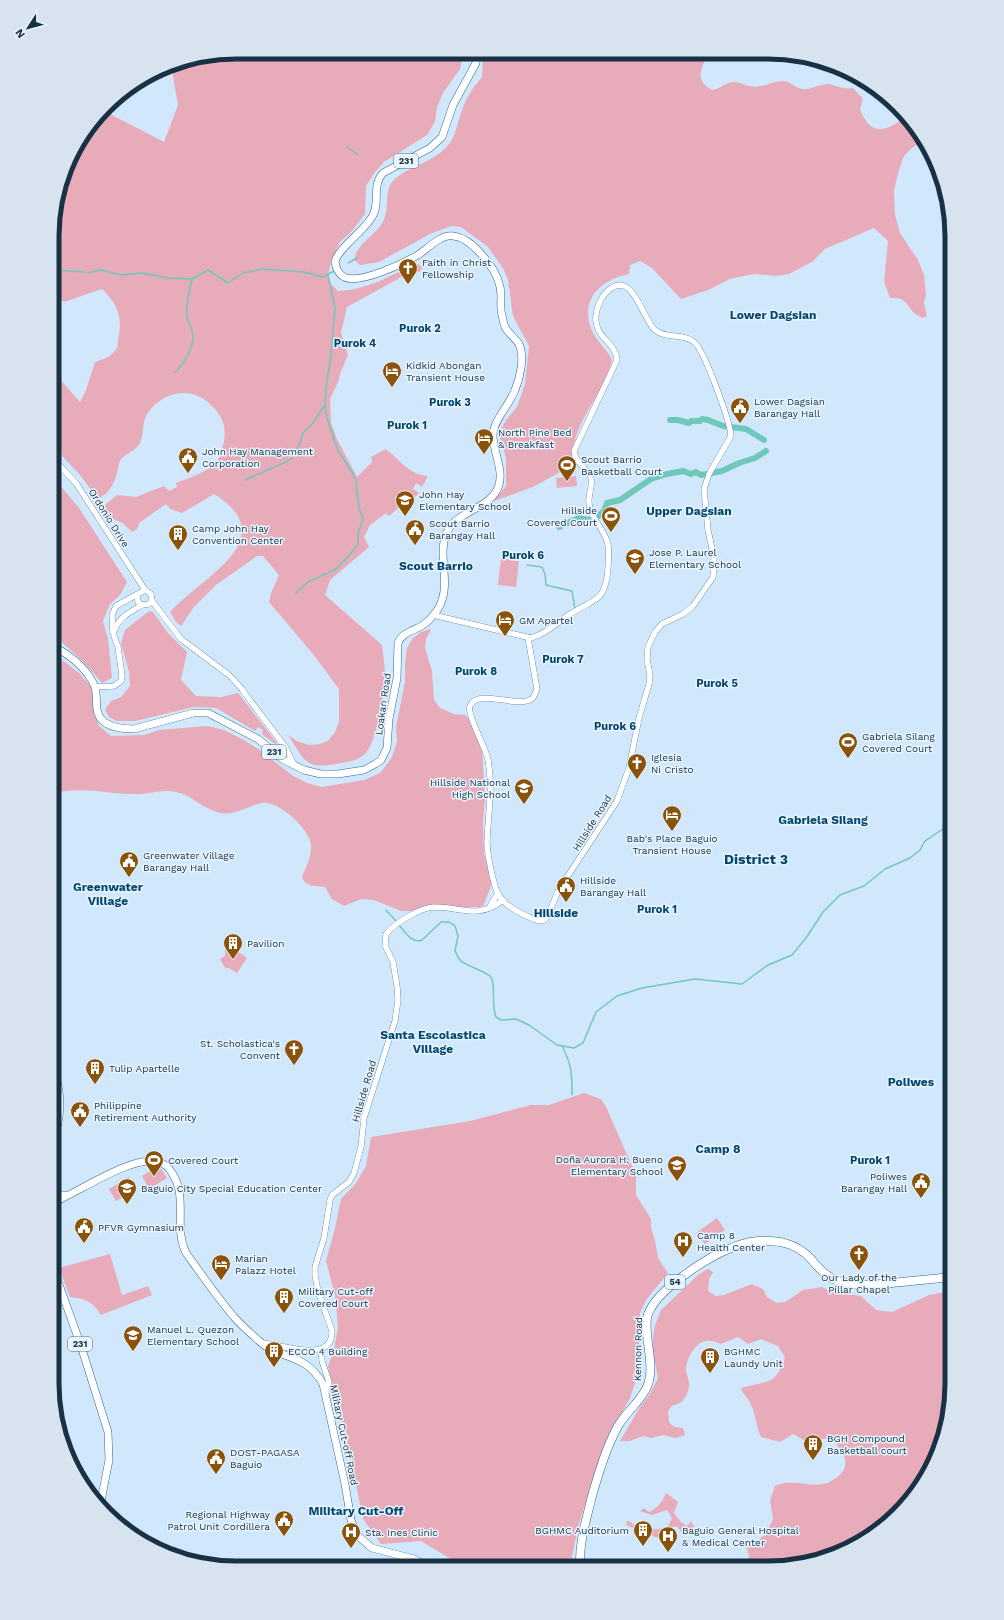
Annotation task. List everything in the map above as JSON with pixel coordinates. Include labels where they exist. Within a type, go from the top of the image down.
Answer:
[{"type":"highway","name":"Kennon Road","points":[[580,1561],[579,1548],[582,1533],[601,1467],[618,1426],[630,1408],[643,1394],[650,1380],[647,1327],[650,1310],[655,1302],[675,1282],[709,1259],[733,1247],[751,1242],[771,1241],[786,1243],[795,1247],[810,1258],[826,1275],[848,1283],[871,1285],[945,1278]]},
{"type":"main road","name":"Loakan Road","points":[[59,650],[79,664],[95,687],[98,714],[101,719],[109,725],[134,729],[193,713],[208,714],[258,738],[282,759],[316,774],[338,774],[364,770],[381,760],[387,748],[389,719],[397,678],[398,642],[402,636],[423,625],[439,607],[444,591],[444,552],[447,533],[456,521],[492,498],[499,485],[499,465],[493,434],[495,425],[516,390],[521,353],[519,345],[505,326],[501,312],[501,294],[496,276],[488,262],[472,245],[464,239],[451,235],[443,238],[417,256],[367,277],[357,279],[348,279],[344,277],[337,269],[335,262],[338,254],[368,222],[375,211],[377,182],[383,173],[430,148],[442,137],[453,105],[476,63],[476,59]]},
{"type":"main road","points":[[59,1083],[61,1105],[59,1114]]},
{"type":"main road","name":"Military Cut-off Road","points":[[59,1200],[125,1166],[139,1162],[154,1161],[160,1162],[166,1166],[171,1172],[180,1196],[179,1231],[181,1243],[186,1253],[234,1317],[262,1343],[308,1365],[319,1377],[326,1392],[351,1520],[357,1535],[372,1548],[418,1561]]},
{"type":"main road","name":"Military Cut-off Road","points":[[59,1195],[68,1195]]},
{"type":"main road","name":"231","points":[[59,1285],[81,1346],[108,1432],[109,1460],[101,1499]]},
{"type":"street","name":"Hillside Road","points":[[617,285],[627,287],[637,299],[644,314],[658,332],[688,338],[695,342],[704,356],[716,385],[731,436],[708,474],[704,489],[708,530],[714,558],[713,576],[688,611],[662,624],[655,632],[648,647],[647,659],[650,675],[626,778],[617,801],[558,891],[548,916],[544,920],[538,921],[515,909],[503,900],[494,886],[488,850],[490,801],[488,759],[477,729],[470,716],[469,707],[475,701],[480,699],[524,702],[533,698],[537,689],[528,638],[540,635],[574,611],[601,596],[606,584],[608,550],[607,541],[593,515],[589,503],[592,484],[590,475],[574,457],[574,451],[617,364],[616,353],[596,327],[596,313],[598,305],[608,290],[617,285]]},
{"type":"street","name":"Ordonio Drive","points":[[59,465],[76,483],[145,590],[151,594],[152,600],[181,639],[229,675],[243,690],[286,748],[294,765]]},
{"type":"street","points":[[95,687],[114,686],[118,684],[122,676],[118,648],[113,633],[112,616],[116,606],[145,590]]},
{"type":"street","points":[[137,595],[137,600],[142,605]]},
{"type":"street","points":[[113,633],[119,621],[142,605],[149,604],[152,600]]},
{"type":"street","points":[[433,615],[528,638]]},
{"type":"street","points":[[489,908],[498,893]]},
{"type":"street","name":"Hillside Road","points":[[321,1349],[329,1343],[332,1331],[318,1291],[315,1267],[324,1238],[330,1200],[332,1195],[350,1182],[354,1173],[361,1147],[364,1118],[395,1021],[398,1000],[397,986],[393,962],[385,945],[385,937],[387,932],[415,913],[428,908],[472,912],[489,908],[503,900]]},
{"type":"street","points":[[262,1343],[305,1350],[321,1349],[322,1361],[328,1377],[326,1392]]},
{"type":"shaded area","points":[[225,59],[462,59],[460,69],[443,93],[437,107],[435,122],[427,135],[384,162],[366,186],[365,214],[352,231],[340,242],[331,261],[328,276],[331,284],[338,291],[350,290],[380,281],[418,264],[423,268],[419,272],[407,274],[347,307],[341,333],[348,355],[330,399],[331,423],[337,439],[357,477],[372,462],[371,457],[386,449],[410,470],[421,475],[428,476],[422,487],[416,483],[413,489],[419,493],[412,500],[410,498],[389,516],[386,513],[370,525],[364,537],[369,547],[330,580],[325,595],[382,645],[385,675],[379,717],[373,739],[365,754],[355,760],[344,763],[325,765],[311,764],[302,756],[288,735],[297,741],[309,745],[320,744],[328,741],[335,732],[339,722],[339,689],[313,654],[269,602],[271,593],[279,575],[263,556],[257,556],[216,585],[193,608],[181,626],[176,622],[170,612],[230,558],[239,542],[242,527],[234,511],[214,494],[182,513],[170,509],[166,504],[139,523],[137,529],[132,532],[123,523],[102,514],[99,510],[117,495],[136,497],[164,486],[169,491],[177,487],[176,483],[201,473],[215,464],[219,458],[223,446],[225,430],[221,417],[212,405],[190,393],[174,394],[159,401],[152,407],[145,417],[139,445],[121,459],[115,480],[111,487],[98,499],[80,475],[59,452],[59,378],[80,402],[86,390],[95,362],[110,356],[117,348],[120,325],[118,312],[112,300],[102,289],[64,302],[59,299],[59,225],[62,202],[68,179],[77,158],[89,138],[109,113],[164,142],[178,105],[172,71],[202,62]]},
{"type":"shaded area","points":[[483,59],[706,59],[703,64],[701,76],[705,85],[712,90],[735,82],[754,87],[783,81],[802,89],[823,84],[853,88],[863,99],[860,110],[870,125],[880,129],[892,126],[902,120],[919,144],[913,147],[904,156],[898,173],[894,191],[895,215],[900,233],[918,260],[924,275],[926,295],[924,303],[927,316],[923,318],[915,314],[905,301],[890,298],[884,282],[888,241],[874,228],[825,249],[812,262],[789,274],[776,276],[754,274],[730,279],[708,290],[681,299],[652,268],[640,261],[630,265],[629,274],[609,281],[600,287],[590,302],[588,311],[589,322],[593,333],[612,360],[602,386],[581,424],[576,437],[573,451],[573,465],[533,487],[494,501],[506,486],[506,458],[500,439],[502,427],[517,407],[525,384],[529,346],[513,316],[508,280],[503,268],[488,247],[461,227],[451,226],[430,234],[379,262],[360,265],[354,260],[356,253],[381,225],[384,219],[391,183],[401,174],[437,155],[449,144],[455,133],[465,103],[472,89],[482,77]]},
{"type":"shaded area","name":"Scout Barrio Basketball Court","points":[[576,476],[577,486],[557,488],[556,478]]},
{"type":"shaded area","points":[[59,484],[79,508],[127,582],[120,595],[110,604],[103,621],[108,639],[112,678],[102,683],[59,641]]},
{"type":"shaded area","points":[[501,558],[519,561],[516,587],[498,585]]},
{"type":"shaded area","points":[[149,611],[153,612],[168,633],[187,652],[181,680],[196,696],[221,697],[238,693],[277,743],[275,744],[262,734],[263,730],[258,727],[255,731],[216,708],[194,707],[135,721],[117,721],[109,717],[105,710],[111,701],[121,697],[130,686],[129,672],[121,643],[125,630]]},
{"type":"shaded area","points":[[431,629],[426,639],[425,648],[432,671],[434,700],[440,708],[454,714],[465,715],[471,721],[482,748],[485,799],[483,822],[484,854],[492,880],[483,906],[424,908],[401,911],[374,900],[361,899],[344,906],[332,899],[325,887],[306,883],[302,877],[311,854],[311,845],[306,832],[287,813],[280,808],[267,803],[257,804],[240,811],[220,813],[187,796],[172,791],[140,794],[85,790],[59,792],[59,659],[80,674],[91,687],[98,725],[111,736],[144,735],[159,730],[207,726],[224,730],[257,748],[293,776],[307,783],[322,787],[364,780],[380,773],[391,759],[397,742],[396,727],[405,682],[407,648],[413,638],[421,632]]},
{"type":"shaded area","points":[[225,946],[230,946],[247,958],[237,973],[229,968],[225,968],[220,959],[225,956]]},
{"type":"shaded area","points":[[584,1093],[601,1099],[636,1175],[636,1195],[651,1219],[651,1228],[658,1258],[668,1273],[646,1300],[640,1313],[639,1342],[641,1365],[630,1398],[617,1422],[592,1484],[579,1523],[571,1561],[454,1561],[421,1541],[381,1544],[363,1519],[348,1445],[328,1366],[334,1350],[338,1327],[335,1295],[326,1261],[341,1199],[356,1183],[366,1166],[371,1137],[470,1121],[531,1105],[549,1105]]},
{"type":"shaded area","name":"Covered Court","points":[[159,1166],[167,1178],[149,1189],[142,1176]]},
{"type":"shaded area","points":[[129,1177],[136,1190],[116,1201],[109,1189]]},
{"type":"shaded area","points":[[717,1218],[725,1230],[705,1244],[696,1233]]},
{"type":"shaded area","points":[[110,1254],[122,1295],[148,1286],[152,1295],[101,1315],[95,1307],[88,1302],[70,1297],[59,1268]]},
{"type":"shaded area","points":[[708,1269],[713,1272],[709,1279],[708,1291],[716,1296],[724,1295],[752,1284],[763,1289],[767,1297],[777,1303],[785,1302],[803,1290],[822,1287],[832,1292],[861,1296],[876,1310],[892,1312],[929,1295],[945,1292],[945,1395],[942,1418],[932,1452],[915,1482],[901,1501],[876,1524],[846,1543],[825,1552],[802,1558],[779,1561],[748,1561],[749,1557],[746,1542],[757,1542],[766,1533],[773,1519],[770,1500],[775,1486],[788,1483],[817,1485],[826,1484],[839,1476],[845,1464],[844,1455],[838,1446],[830,1439],[807,1442],[793,1434],[780,1442],[761,1437],[753,1409],[741,1388],[763,1383],[774,1378],[782,1366],[785,1357],[778,1346],[761,1339],[748,1344],[738,1337],[721,1344],[710,1341],[702,1342],[694,1348],[687,1362],[686,1371],[689,1381],[689,1389],[686,1396],[680,1403],[672,1406],[668,1411],[669,1422],[672,1426],[683,1428],[685,1435],[675,1438],[663,1435],[651,1438],[643,1436],[630,1441],[620,1441],[640,1407],[650,1394],[658,1378],[653,1352],[653,1337],[655,1325],[661,1310],[699,1274]]},
{"type":"shaded area","points":[[666,1493],[678,1502],[674,1513],[681,1522],[687,1526],[691,1521],[694,1526],[690,1532],[686,1534],[681,1532],[677,1526],[669,1528],[664,1533],[663,1539],[636,1531],[636,1529],[626,1525],[627,1521],[629,1521],[637,1527],[650,1530],[665,1528],[668,1526],[672,1518],[667,1510],[652,1515],[640,1511],[644,1508],[649,1512],[655,1509]]},
{"type":"waterway","points":[[347,147],[358,155]]},
{"type":"waterway","points":[[348,263],[357,258]]},
{"type":"waterway","points":[[88,273],[101,270],[121,275],[142,273],[168,278],[192,279],[208,270],[228,283],[243,273],[262,269],[304,272],[323,277],[334,271]]},
{"type":"waterway","points":[[59,270],[85,272]]},
{"type":"waterway","points":[[296,593],[308,582],[336,569],[347,558],[358,544],[358,533],[363,519],[359,508],[356,482],[352,472],[338,451],[327,418],[325,405],[335,308],[328,275]]},
{"type":"waterway","points":[[175,372],[187,356],[193,340],[193,333],[187,311],[187,302],[192,279]]},
{"type":"waterway","points":[[245,480],[292,458],[300,443],[303,433],[313,423],[324,406]]},
{"type":"waterway","points":[[670,420],[678,420],[689,423],[691,421],[700,421],[702,419],[708,420],[723,426],[746,429],[764,440]]},
{"type":"waterway","points":[[598,516],[604,511],[607,503],[620,500],[651,479],[683,471],[691,474],[696,472],[701,475],[722,471],[739,463],[755,458],[766,451]]},
{"type":"waterway","points":[[559,527],[579,518],[588,520],[594,518]]},
{"type":"waterway","points":[[527,565],[542,567],[545,574],[546,585],[572,591],[575,609]]},
{"type":"waterway","points":[[399,925],[409,937],[418,941],[422,940],[441,922],[449,922],[455,926],[458,936],[455,951],[459,959],[491,977],[496,1017],[501,1020],[516,1019],[529,1025],[557,1045],[574,1048],[583,1043],[596,1012],[617,996],[642,988],[695,979],[742,984],[768,965],[792,955],[806,938],[823,912],[840,895],[864,886],[885,869],[910,858],[920,850],[925,841],[945,828]]},
{"type":"waterway","points":[[386,910],[397,922]]},
{"type":"waterway","points":[[562,1046],[571,1070],[572,1095]]},
{"type":"place","name":"Faith in Christ Fellowship","points":[[408,285]]},
{"type":"place","name":"Kidkid Abongan Transient House","points":[[392,388]]},
{"type":"place","name":"Lower Dagsian Barangay Hall","points":[[740,424]]},
{"type":"place","name":"North Pine Bed & Breakfast","points":[[484,455]]},
{"type":"place","name":"John Hay Management Corporation","points":[[188,474]]},
{"type":"place","name":"Scout Barrio Basketball Court","points":[[567,482]]},
{"type":"place","name":"John Hay Elementary School","points":[[405,517]]},
{"type":"place","name":"Hillside Covered Court","points":[[611,533]]},
{"type":"place","name":"Scout Barrio Barangay Hall","points":[[415,546]]},
{"type":"place","name":"Camp John Hay Convention Center","points":[[178,551]]},
{"type":"place","name":"Jose P. Laurel Elementary School","points":[[635,575]]},
{"type":"place","name":"GM Apartel","points":[[505,637]]},
{"type":"place","name":"Gabriela Silang Covered Court","points":[[848,759]]},
{"type":"place","name":"Iglesia Ni Cristo","points":[[637,780]]},
{"type":"place","name":"Hillside National High School","points":[[524,805]]},
{"type":"place","name":"Bab's Place Baguio Transient House","points":[[672,832]]},
{"type":"place","name":"Greenwater Village Barangay Hall","points":[[129,878]]},
{"type":"place","name":"Hillside Barangay Hall","points":[[566,903]]},
{"type":"place","name":"Pavilion","points":[[233,960]]},
{"type":"place","name":"St. Scholastica's Convent","points":[[294,1066]]},
{"type":"place","name":"Tulip Apartelle","points":[[95,1085]]},
{"type":"place","name":"Philippine Retirement Authority","points":[[80,1128]]},
{"type":"place","name":"Covered Court","points":[[154,1177]]},
{"type":"place","name":"Doña Aurora H. Bueno Elementary School","points":[[677,1182]]},
{"type":"place","name":"Poliwes Barangay Hall","points":[[921,1199]]},
{"type":"place","name":"Baguio City Special Education Center","points":[[127,1205]]},
{"type":"place","name":"PFVR Gymnasium","points":[[84,1244]]},
{"type":"place","name":"Camp 8 Health Center","points":[[683,1258]]},
{"type":"place","name":"Our Lady of the Pillar Chapel","points":[[859,1271]]},
{"type":"place","name":"Marian Palazz Hotel","points":[[221,1281]]},
{"type":"place","name":"Military Cut-off Covered Court","points":[[284,1314]]},
{"type":"place","name":"Manuel L. Quezon Elementary School","points":[[133,1352]]},
{"type":"place","name":"ECCO 4 Building","points":[[274,1368]]},
{"type":"place","name":"BGHMC Laundy Unit","points":[[710,1374]]},
{"type":"place","name":"BGH Compound Basketball court","points":[[813,1461]]},
{"type":"place","name":"DOST-PAGASA Baguio","points":[[216,1475]]},
{"type":"place","name":"Regional Highway Patrol Unit Cordillera","points":[[284,1537]]},
{"type":"place","name":"BGHMC Auditorium","points":[[643,1547]]},
{"type":"place","name":"Sta. Ines Clinic","points":[[351,1549]]},
{"type":"place","name":"Baguio General Hospital & Medical Center","points":[[668,1553]]},
{"type":"district","name":"Lower Dagsian","points":[[773,315]]},
{"type":"district","name":"Purok 2","points":[[420,328]]},
{"type":"district","name":"Purok 4","points":[[355,343]]},
{"type":"district","name":"Purok 3","points":[[450,402]]},
{"type":"district","name":"Purok 1","points":[[407,425]]},
{"type":"district","name":"Upper Dagsian","points":[[689,511]]},
{"type":"district","name":"Purok 6","points":[[523,555]]},
{"type":"district","name":"Scout Barrio","points":[[436,566]]},
{"type":"district","name":"Purok 7","points":[[563,659]]},
{"type":"district","name":"Purok 8","points":[[476,671]]},
{"type":"district","name":"Purok 5","points":[[717,683]]},
{"type":"district","name":"Purok 6","points":[[615,726]]},
{"type":"district","name":"Gabriela Silang","points":[[823,820]]},
{"type":"district","name":"District 3","points":[[756,859]]},
{"type":"district","name":"Greenwater Village","points":[[108,894]]},
{"type":"district","name":"Purok 1","points":[[657,909]]},
{"type":"district","name":"Hillside","points":[[556,913]]},
{"type":"district","name":"Santa Escolastica Village","points":[[433,1042]]},
{"type":"district","name":"Poliwes","points":[[911,1082]]},
{"type":"district","name":"Camp 8","points":[[718,1149]]},
{"type":"district","name":"Purok 1","points":[[870,1160]]},
{"type":"district","name":"Military Cut-Off","points":[[356,1511]]}]
